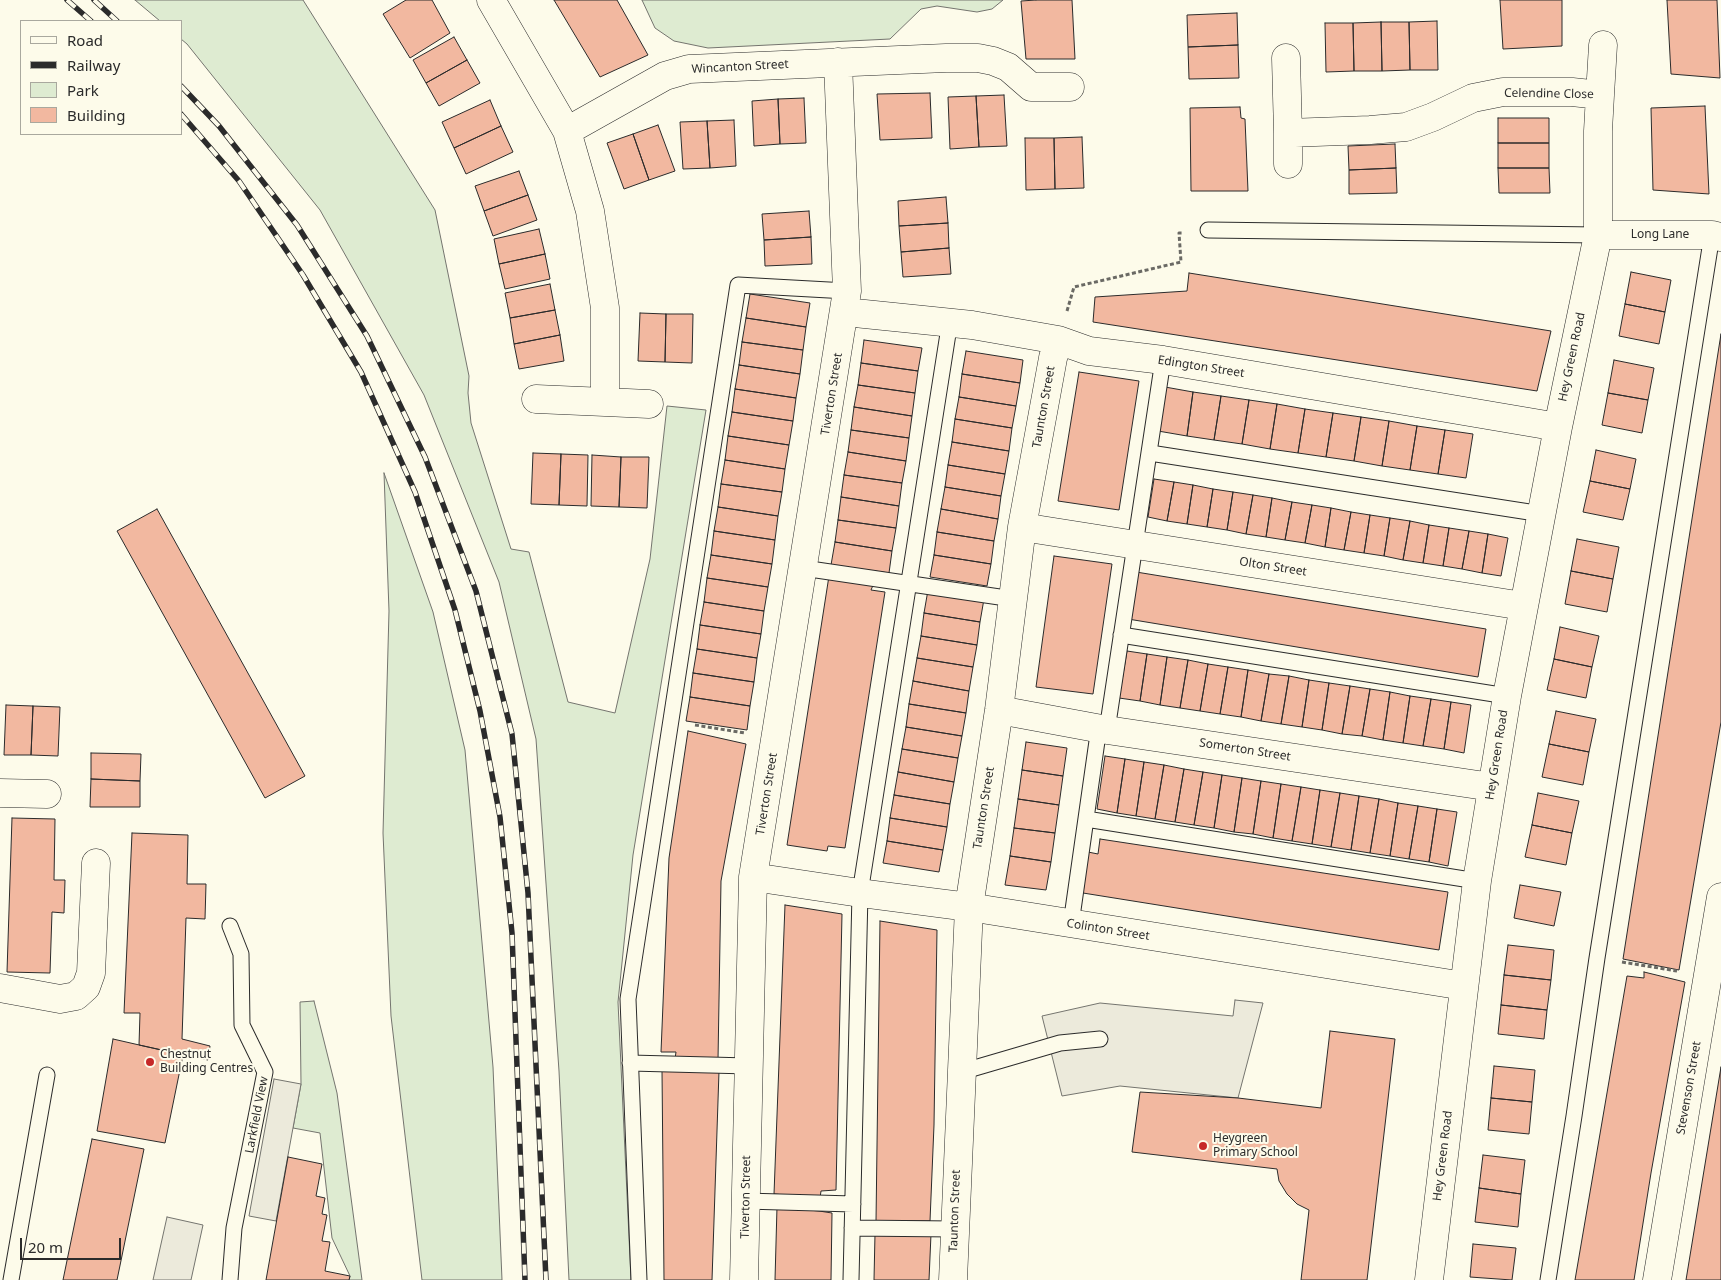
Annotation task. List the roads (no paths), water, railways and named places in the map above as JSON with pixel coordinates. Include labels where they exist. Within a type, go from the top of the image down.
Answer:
[{"type":"street","points":[[492,0],[567,131],[590,211],[605,308],[605,402]]},
{"type":"street","points":[[1600,95],[1603,45]]},
{"type":"street","name":"Wincanton Street","points":[[567,131],[665,76],[689,69],[978,58],[1008,67],[1031,87],[1070,87]]},
{"type":"street","points":[[1286,58],[1288,164]]},
{"type":"street","points":[[838,62],[846,301]]},
{"type":"street","name":"Celendine Close","points":[[1288,132],[1406,127],[1433,117],[1473,98],[1503,92],[1572,92],[1600,95],[1598,235]]},
{"type":"street","name":"Long Lane","points":[[1598,235],[1716,236]]},
{"type":"street","name":"Hey Green Road","points":[[1429,1280],[1477,881],[1506,696],[1558,426],[1598,235]]},
{"type":"street","name":"Edington Street","points":[[846,301],[1058,340],[1089,351],[1163,360],[1558,426]]},
{"type":"street","name":"Tiverton Street","points":[[744,1280],[753,877],[846,301]]},
{"type":"street","name":"Taunton Street","points":[[953,1280],[969,908],[999,710],[1022,527],[1052,358],[1058,340]]},
{"type":"street","points":[[536,399],[649,404]]},
{"type":"street","name":"Olton Street","points":[[1022,527],[1523,606]]},
{"type":"street","name":"Somerton Street","points":[[999,710],[1103,728],[1492,787]]},
{"type":"street","points":[[0,793],[47,794]]},
{"type":"street","points":[[0,988],[60,999],[76,996],[86,987],[91,973],[96,863]]},
{"type":"street","name":"Colinton Street","points":[[753,877],[969,908],[1464,986]]},
{"type":"street","name":"Stevenson Street","points":[[1656,1280],[1721,897]]},
{"type":"lane","points":[[1208,230],[1598,235]]},
{"type":"lane","points":[[1548,1280],[1574,1116],[1596,958],[1716,236]]},
{"type":"lane","points":[[639,1280],[628,999],[738,285],[846,301]]},
{"type":"lane","points":[[851,1280],[860,893],[950,321]]},
{"type":"lane","points":[[1072,924],[1086,819],[1121,635],[1163,360]]},
{"type":"lane","points":[[1150,453],[1542,514]]},
{"type":"lane","points":[[803,568],[1013,599]]},
{"type":"lane","points":[[1121,635],[1506,696]]},
{"type":"lane","points":[[1086,819],[1477,881]]},
{"type":"lane","name":"Larkfield View","points":[[230,926],[241,954],[242,1025],[266,1072],[234,1228],[230,1280]]},
{"type":"lane","points":[[961,1072],[1060,1043],[1100,1040]]},
{"type":"lane","points":[[630,1063],[748,1066]]},
{"type":"lane","points":[[11,1280],[48,1075]]},
{"type":"lane","points":[[746,1202],[853,1204]]},
{"type":"lane","points":[[852,1228],[955,1229]]},
{"type":"railway","points":[[67,0],[90,20]]},
{"type":"railway","points":[[94,0],[116,20]]},
{"type":"railway","points":[[182,87],[219,126],[297,225],[367,336],[425,457],[476,591],[512,734],[528,893],[546,1280]]},
{"type":"railway","points":[[182,115],[239,181],[303,275],[361,372],[415,492],[455,610],[480,711],[500,817],[512,933],[525,1280]]},
{"type":"place","name":"Chestnut Building Centres","points":[[150,1062]]},
{"type":"place","name":"Heygreen Primary School","points":[[1203,1146]]}]
